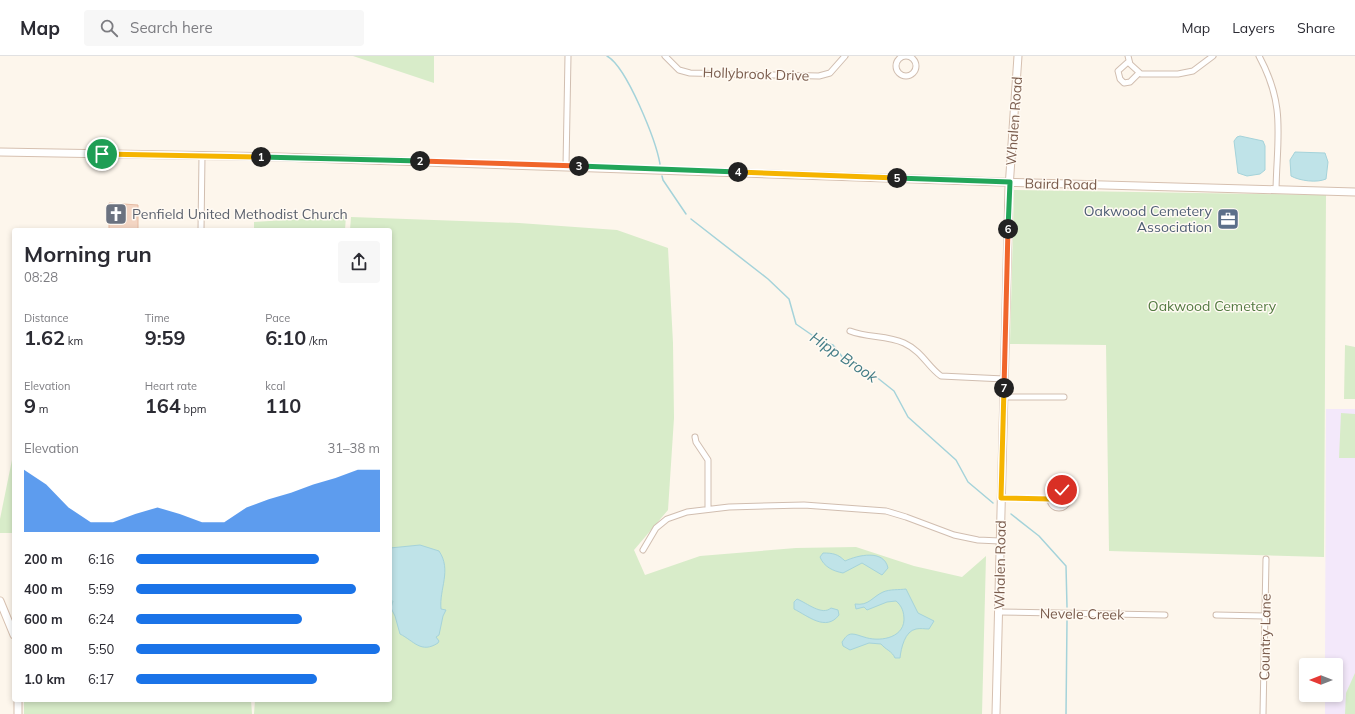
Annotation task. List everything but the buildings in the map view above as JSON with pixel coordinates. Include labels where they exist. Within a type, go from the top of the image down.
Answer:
[{"type":"street","points":[[566,166],[568,56]]},
{"type":"street","name":"Hollybrook Drive","points":[[665,56],[679,70],[690,73],[819,76],[830,73],[845,56]]},
{"type":"street","name":"Whalen Road","points":[[996,714],[1010,182],[1018,56]]},
{"type":"street","points":[[1139,73],[1128,59],[1118,71],[1120,79],[1124,82],[1130,82],[1139,73],[1186,74],[1200,68],[1213,56]]},
{"type":"street","points":[[1259,56],[1272,85],[1278,113],[1276,190]]},
{"type":"street","name":"Baird Road","points":[[0,152],[566,166],[1010,182],[1355,192]]},
{"type":"street","points":[[201,228],[202,156]]},
{"type":"street","points":[[850,331],[861,336],[891,338],[905,343],[918,351],[942,376],[1004,379]]},
{"type":"street","points":[[1004,397],[1064,397]]},
{"type":"street","points":[[695,437],[696,442],[708,460],[708,509]]},
{"type":"street","points":[[1001,498],[1050,499]]},
{"type":"street","points":[[643,550],[656,528],[664,521],[678,515],[708,509],[804,505],[886,511],[906,516],[954,535],[978,540],[1000,541]]},
{"type":"street","name":"Country Lane","points":[[1263,714],[1266,560]]},
{"type":"street","points":[[0,601],[12,630]]},
{"type":"street","name":"Nevele Creek","points":[[999,612],[1165,615]]},
{"type":"street","points":[[1216,615],[1265,616]]},
{"type":"street","points":[[18,702],[18,714]]},
{"type":"shaded area","points":[[1326,409],[1355,409],[1355,714],[1325,714],[1325,702],[1343,702],[1343,658],[1325,658]]},
{"type":"green space","points":[[353,56],[434,56],[434,83]]},
{"type":"green space","name":"Oakwood Cemetery","points":[[1014,190],[1326,195],[1324,557],[1109,551],[1106,345],[1010,344]]},
{"type":"green space","points":[[346,216],[345,228],[254,228],[254,222]]},
{"type":"green space","points":[[351,217],[519,223],[617,230],[668,248],[673,343],[674,418],[668,510],[634,550],[645,575],[700,556],[796,548],[856,547],[914,566],[962,577],[986,556],[982,714],[254,714],[255,702],[392,702],[392,228],[350,228]]},
{"type":"green space","points":[[1345,345],[1355,347],[1355,399],[1344,399]]},
{"type":"green space","points":[[1341,413],[1355,414],[1355,458],[1339,458]]},
{"type":"green space","points":[[12,460],[12,533],[0,533],[0,519]]},
{"type":"green space","points":[[1355,673],[1355,714],[1345,714],[1346,693]]},
{"type":"green space","points":[[24,702],[251,702],[252,714],[24,714]]},
{"type":"water","points":[[1240,136],[1263,141],[1265,146],[1265,170],[1260,174],[1247,176],[1238,173],[1234,141]]},
{"type":"water","points":[[1295,152],[1325,153],[1328,162],[1326,179],[1308,181],[1291,176],[1290,160]]},
{"type":"water","points":[[420,545],[439,551],[443,558],[445,572],[441,609],[446,610],[443,616],[439,635],[436,637],[439,641],[432,646],[422,647],[400,634],[392,610],[392,548]]},
{"type":"water","points":[[823,553],[835,554],[845,561],[863,556],[876,556],[886,562],[888,568],[882,575],[862,563],[843,573],[832,570],[824,563],[820,557]]},
{"type":"water","points":[[906,589],[918,613],[934,621],[929,629],[912,630],[906,636],[900,658],[895,658],[881,644],[869,643],[850,650],[843,646],[842,642],[846,636],[850,634],[876,639],[889,638],[895,635],[903,626],[904,620],[901,607],[896,601],[887,602],[867,610],[864,607],[856,609],[855,604],[864,604],[886,591]]},
{"type":"water","points":[[797,599],[819,610],[823,611],[831,608],[838,610],[839,615],[834,620],[828,622],[817,621],[794,609],[794,602]]},
{"type":"waterway","name":"Hipp Brook","points":[[607,56],[615,63],[632,89],[653,139],[660,164]]},
{"type":"waterway","name":"Hipp Brook","points":[[662,176],[663,180],[686,214]]},
{"type":"waterway","name":"Hipp Brook","points":[[691,219],[768,279],[789,299],[796,324],[822,342],[833,345],[844,359],[870,372],[894,391],[908,417],[956,460],[968,482],[993,503]]},
{"type":"waterway","name":"Hipp Brook","points":[[1011,514],[1039,536],[1066,566],[1067,607]]},
{"type":"waterway","name":"Hipp Brook","points":[[1066,714],[1067,621]]},
{"type":"place","name":"Penfield United Methodist Church","points":[[116,214]]},
{"type":"place","name":"Oakwood Cemetery Association","points":[[1228,219]]},
{"type":"route","points":[[102,154],[280,157],[1010,182],[1001,498],[1050,499],[1054,492],[1057,490],[1062,490]]}]
